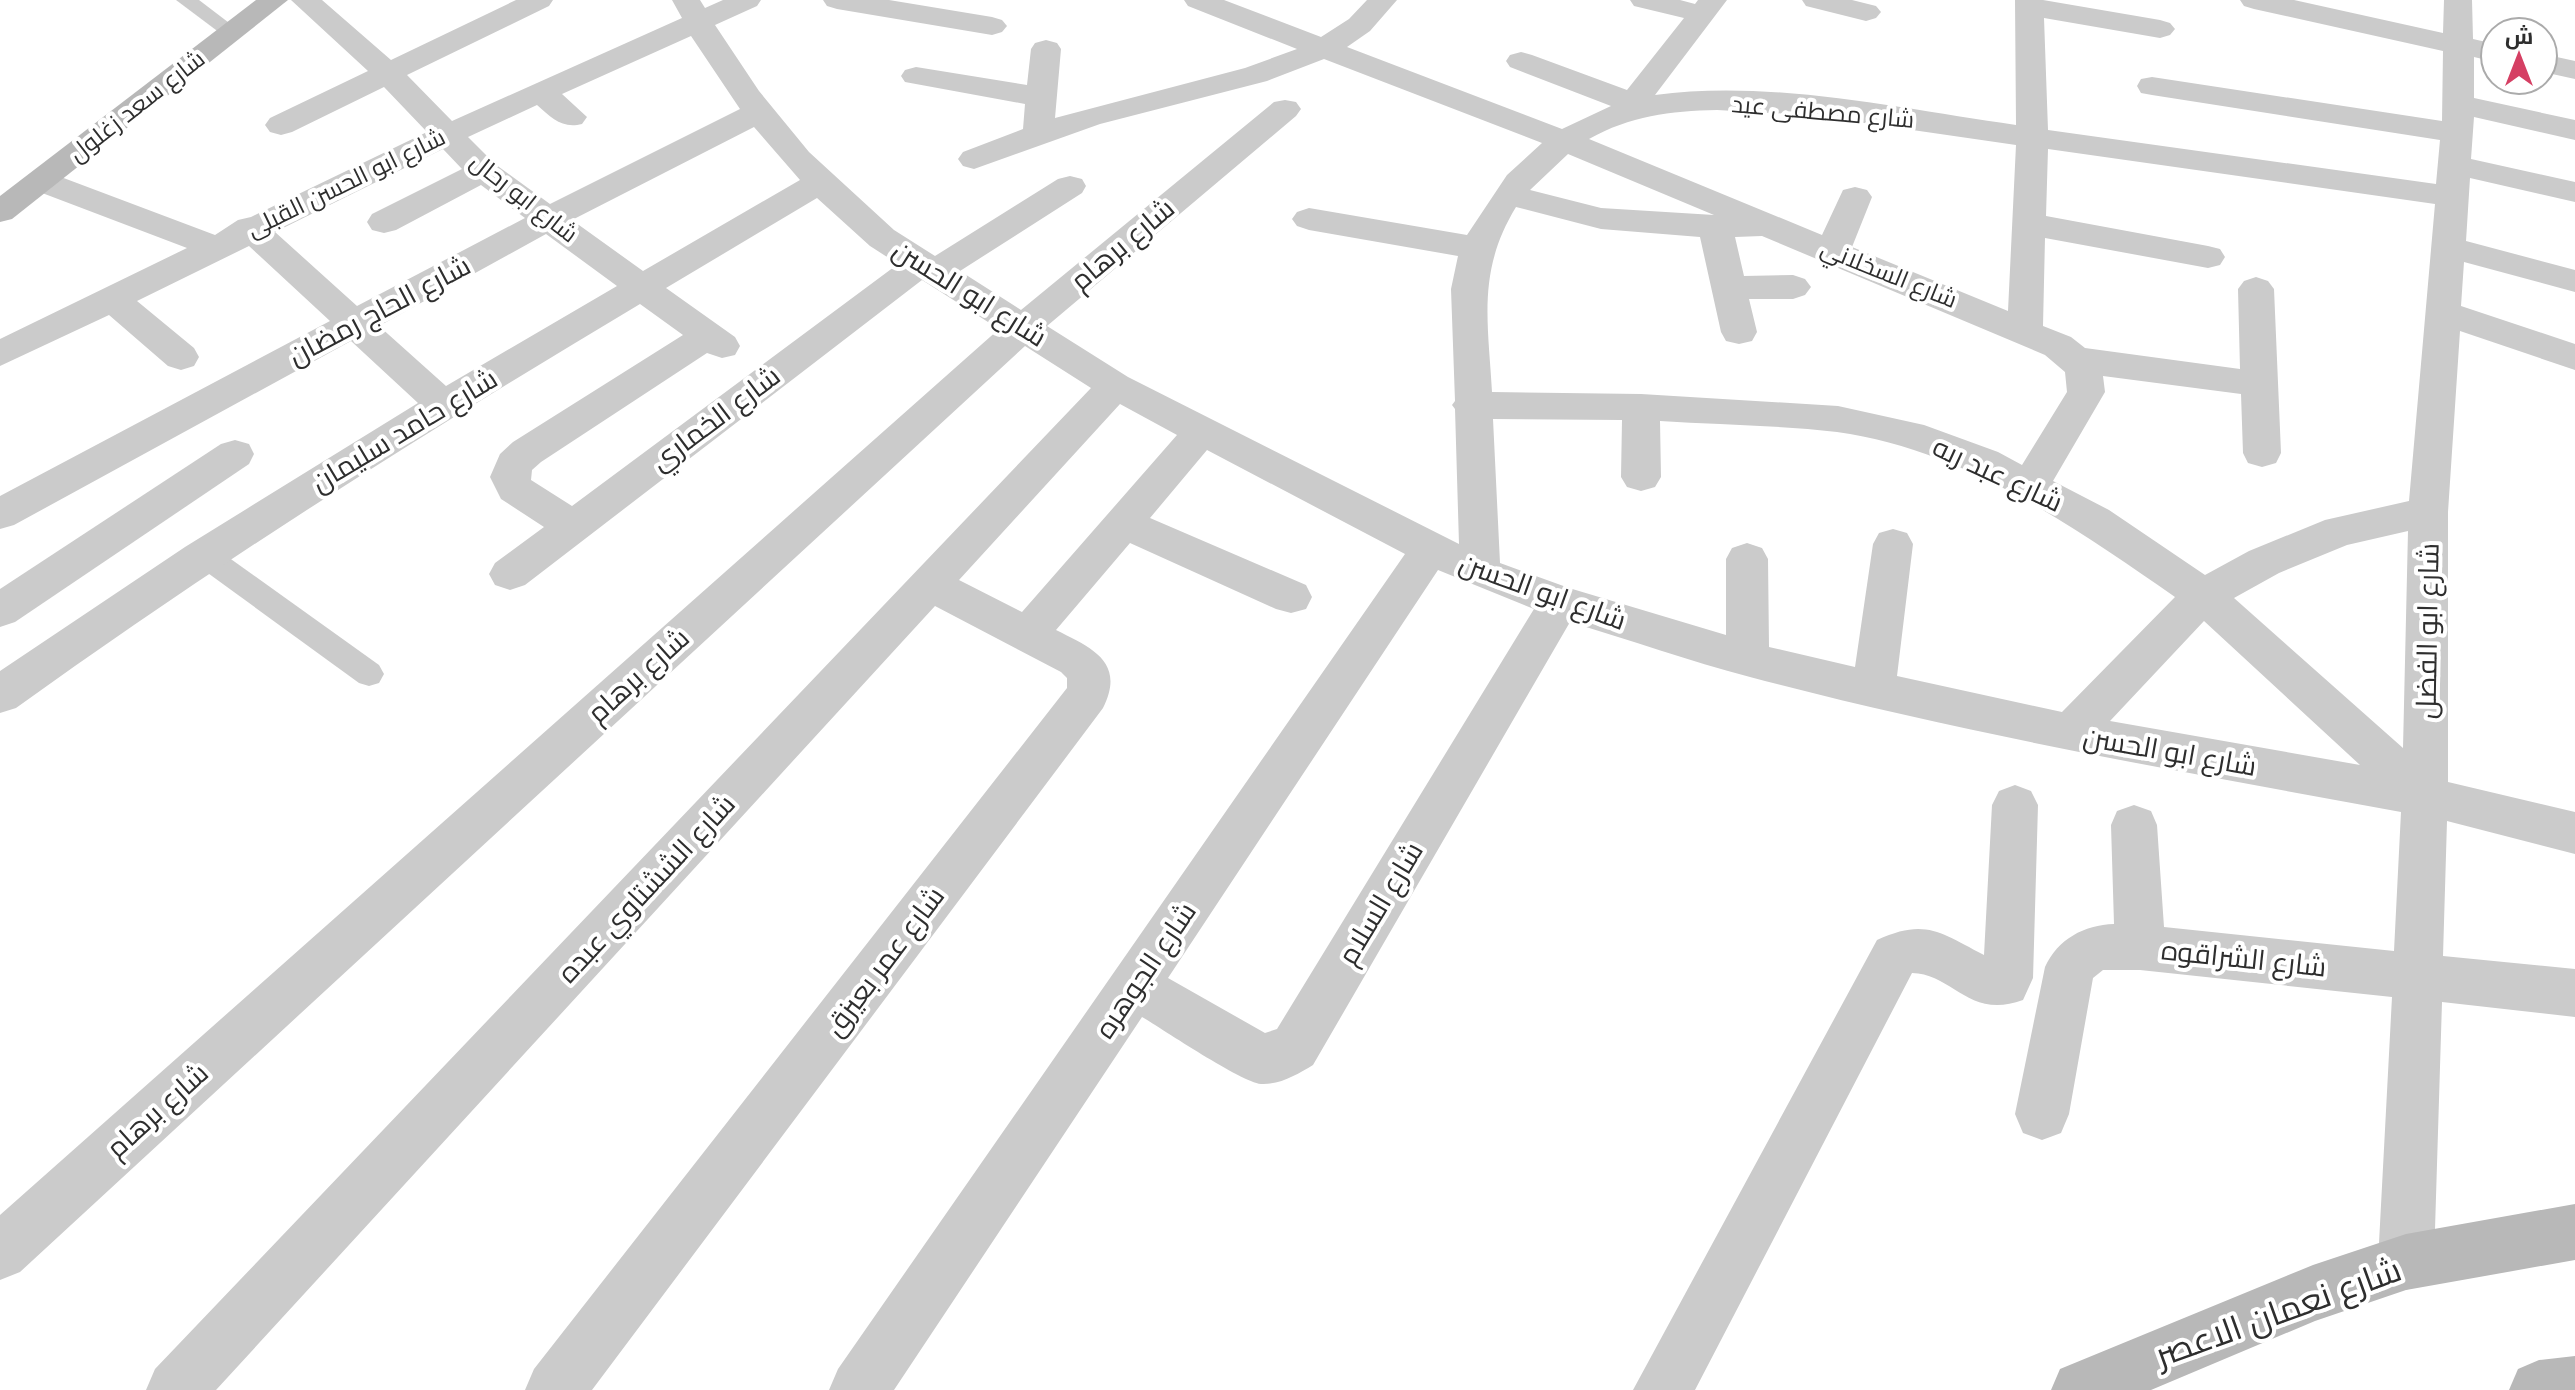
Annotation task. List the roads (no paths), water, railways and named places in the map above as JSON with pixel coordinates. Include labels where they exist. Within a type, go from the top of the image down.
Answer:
[{"type":"street","name":"شارع سعد زغلول","points":[[0,212],[274,0]]},
{"type":"street","name":"شارع ابو رحال","points":[[305,0],[387,72],[483,171],[715,341],[527,452],[514,464],[510,477],[515,489],[572,525]]},
{"type":"street","points":[[281,125],[539,0]]},
{"type":"street","name":"شارع ابو الحسن القبلى","points":[[0,354],[250,228],[540,92],[692,10],[747,0]]},
{"type":"street","points":[[837,0],[992,26]]},
{"type":"street","name":"شارع السخلاني","points":[[1198,0],[1565,141],[1833,251],[1945,313],[2025,329],[2077,360]]},
{"type":"street","points":[[974,159],[1105,112],[1286,65],[1326,50],[1357,30],[1383,0]]},
{"type":"street","points":[[1644,0],[1708,7]]},
{"type":"street","points":[[2254,0],[2476,49]]},
{"type":"street","name":"شارع ابو الفضل","points":[[2406,1262],[2425,796],[2428,512],[2455,150],[2476,49],[2458,0]]},
{"type":"street","points":[[1827,1],[1866,12]]},
{"type":"street","points":[[2025,329],[2032,136],[2029,3],[2160,29]]},
{"type":"street","points":[[1521,61],[1629,107],[1708,7]]},
{"type":"street","name":"شارع ابو الحسن","points":[[692,10],[761,111],[819,183],[848,211],[927,268],[1024,326],[1115,386],[1480,572],[1560,602],[1748,659],[2071,733],[2425,796],[2575,833]]},
{"type":"street","points":[[1038,134],[1046,49]]},
{"type":"street","points":[[916,76],[1041,97]]},
{"type":"street","points":[[1378,103],[1408,81]]},
{"type":"street","points":[[2152,86],[2455,150],[2575,192]]},
{"type":"street","points":[[540,92],[571,117]]},
{"type":"street","name":"شارع مصطفى عيد","points":[[1480,572],[1471,405],[1469,289],[1478,248],[1510,194],[1534,166],[1565,141],[1629,107],[1763,102],[2032,136],[2455,150]]},
{"type":"street","name":"شارع برهام","points":[[0,1252],[1024,326],[1285,109]]},
{"type":"street","name":"شارع الحاج رمضان","points":[[0,514],[548,219],[761,111]]},
{"type":"street","points":[[2455,150],[2575,130]]},
{"type":"street","points":[[384,222],[483,171]]},
{"type":"street","points":[[41,181],[216,247]]},
{"type":"street","name":"شارع حامد سليمان","points":[[0,695],[94,626],[443,405],[819,183]]},
{"type":"street","name":"شارع الخماري","points":[[510,574],[572,525],[927,268],[1070,186]]},
{"type":"street","points":[[1510,194],[1549,209],[1592,219],[1650,226],[1775,227]]},
{"type":"street","points":[[1833,251],[1855,197]]},
{"type":"street","points":[[1309,219],[1478,248]]},
{"type":"street","points":[[2029,224],[2208,257]]},
{"type":"street","points":[[1715,226],[1739,332]]},
{"type":"street","points":[[250,228],[443,405]]},
{"type":"street","points":[[2448,247],[2575,281]]},
{"type":"street","points":[[1729,288],[1793,287]]},
{"type":"street","points":[[2256,289],[2262,453]]},
{"type":"street","points":[[111,298],[181,357]]},
{"type":"street","points":[[2443,312],[2575,357]]},
{"type":"street","points":[[2077,360],[2260,384]]},
{"type":"street","points":[[2030,485],[2086,392],[2087,377],[2077,360]]},
{"type":"street","name":"شارع الششتاوي عبده","points":[[176,1390],[1115,386]]},
{"type":"street","name":"شارع عبد ربه","points":[[1471,405],[1641,407],[1838,419],[1910,435],[1984,462],[2095,521],[2203,595],[2425,796]]},
{"type":"street","points":[[1641,407],[1641,477]]},
{"type":"street","points":[[1027,635],[1202,431]]},
{"type":"street","points":[[0,610],[235,454]]},
{"type":"street","points":[[2071,733],[2203,595],[2264,562],[2339,531],[2428,512]]},
{"type":"street","points":[[1123,523],[1291,597]]},
{"type":"street","points":[[1874,689],[1893,544]]},
{"type":"street","name":"شارع الجوهره","points":[[859,1390],[1431,549]]},
{"type":"street","points":[[1747,559],[1748,659]]},
{"type":"street","name":"شارع عمر بعيزق","points":[[555,1390],[1087,695],[1091,681],[1087,669],[1076,660],[930,584]]},
{"type":"street","name":"شارع السلام","points":[[1134,985],[1260,1059],[1279,1057],[1295,1047],[1560,602]]},
{"type":"street","points":[[1663,1390],[1895,956],[1904,950],[1924,950],[1991,983],[2005,983],[2009,972],[2015,805]]},
{"type":"street","points":[[2134,825],[2140,947]]},
{"type":"street","name":"شارع الشراقوه","points":[[2042,1114],[2070,967],[2082,954],[2098,947],[2140,947],[2575,993]]},
{"type":"street","name":"شارع نعمان الاعصر","points":[[2081,1390],[2313,1293],[2406,1262],[2575,1232]]},
{"type":"street","points":[[2539,1390],[2575,1385]]},
{"type":"lane","points":[[186,0],[231,32]]},
{"type":"lane","points":[[204,555],[369,674]]}]
